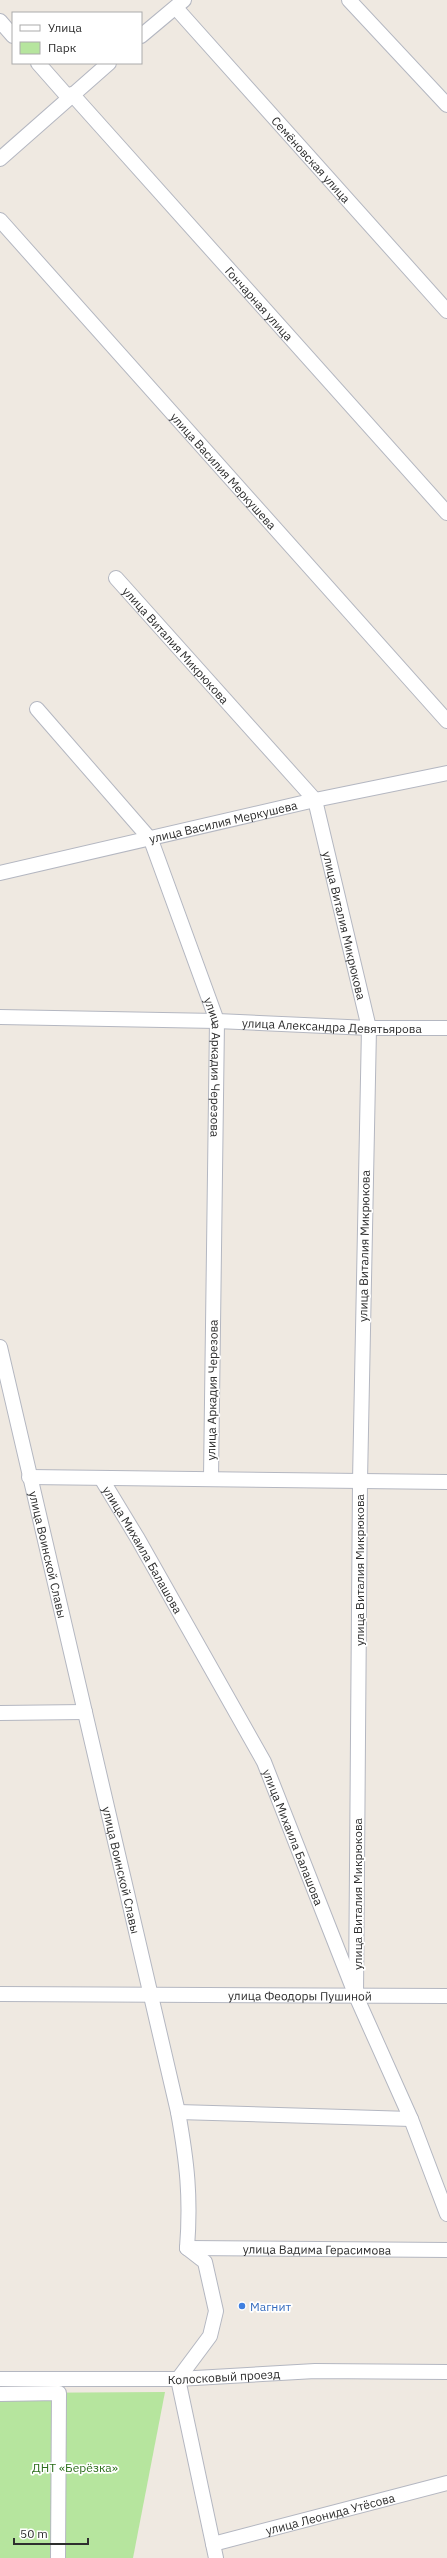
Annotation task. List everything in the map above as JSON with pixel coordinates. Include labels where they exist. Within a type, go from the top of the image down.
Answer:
[{"type":"street","points":[[349,0],[447,105]]},
{"type":"street","points":[[142,35],[180,4]]},
{"type":"street","name":"Семёновская улица","points":[[180,4],[447,311]]},
{"type":"street","points":[[0,21],[12,35]]},
{"type":"street","name":"Гончарная улица","points":[[39,64],[70,96],[447,513]]},
{"type":"street","points":[[0,159],[108,64]]},
{"type":"street","name":"улица Василия Меркушева","points":[[0,220],[447,721]]},
{"type":"street","name":"улица Виталия Микрюкова","points":[[116,578],[315,800],[369,1028],[360,1481],[356,1996]]},
{"type":"street","name":"улица Аркадия Черезова","points":[[36,709],[151,840],[217,1021],[211,1478]]},
{"type":"street","name":"улица Василия Меркушева","points":[[0,873],[151,840],[315,800],[447,773]]},
{"type":"street","name":"улица Александра Девятьярова","points":[[0,1017],[217,1021],[369,1028],[447,1028]]},
{"type":"street","name":"улица Воинской Славы","points":[[0,1347],[178,2112],[188,2170],[190,2207],[187,2248]]},
{"type":"street","points":[[30,1477],[447,1482]]},
{"type":"street","name":"улица Михаила Балашова","points":[[101,1478],[138,1540],[264,1762],[356,1996],[411,2119],[447,2214]]},
{"type":"street","points":[[0,1712],[85,1712]]},
{"type":"street","name":"улица Феодоры Пушиной","points":[[0,1994],[447,1996]]},
{"type":"street","points":[[178,2112],[411,2119]]},
{"type":"street","points":[[187,2248],[206,2262],[216,2311],[210,2336],[178,2379],[216,2558]]},
{"type":"street","name":"улица Вадима Герасимова","points":[[187,2248],[447,2250]]},
{"type":"street","name":"Колосковый проезд","points":[[0,2379],[178,2379],[315,2371],[447,2372]]},
{"type":"street","points":[[0,2394],[59,2393],[58,2558]]},
{"type":"street","name":"улица Леонида Утёсова","points":[[213,2544],[447,2483]]},
{"type":"green space","name":"ДНТ «Берёзка»","points":[[165,2392],[133,2558],[0,2558],[0,2393]]},
{"type":"place","name":"Магнит","points":[[242,2306]]}]
